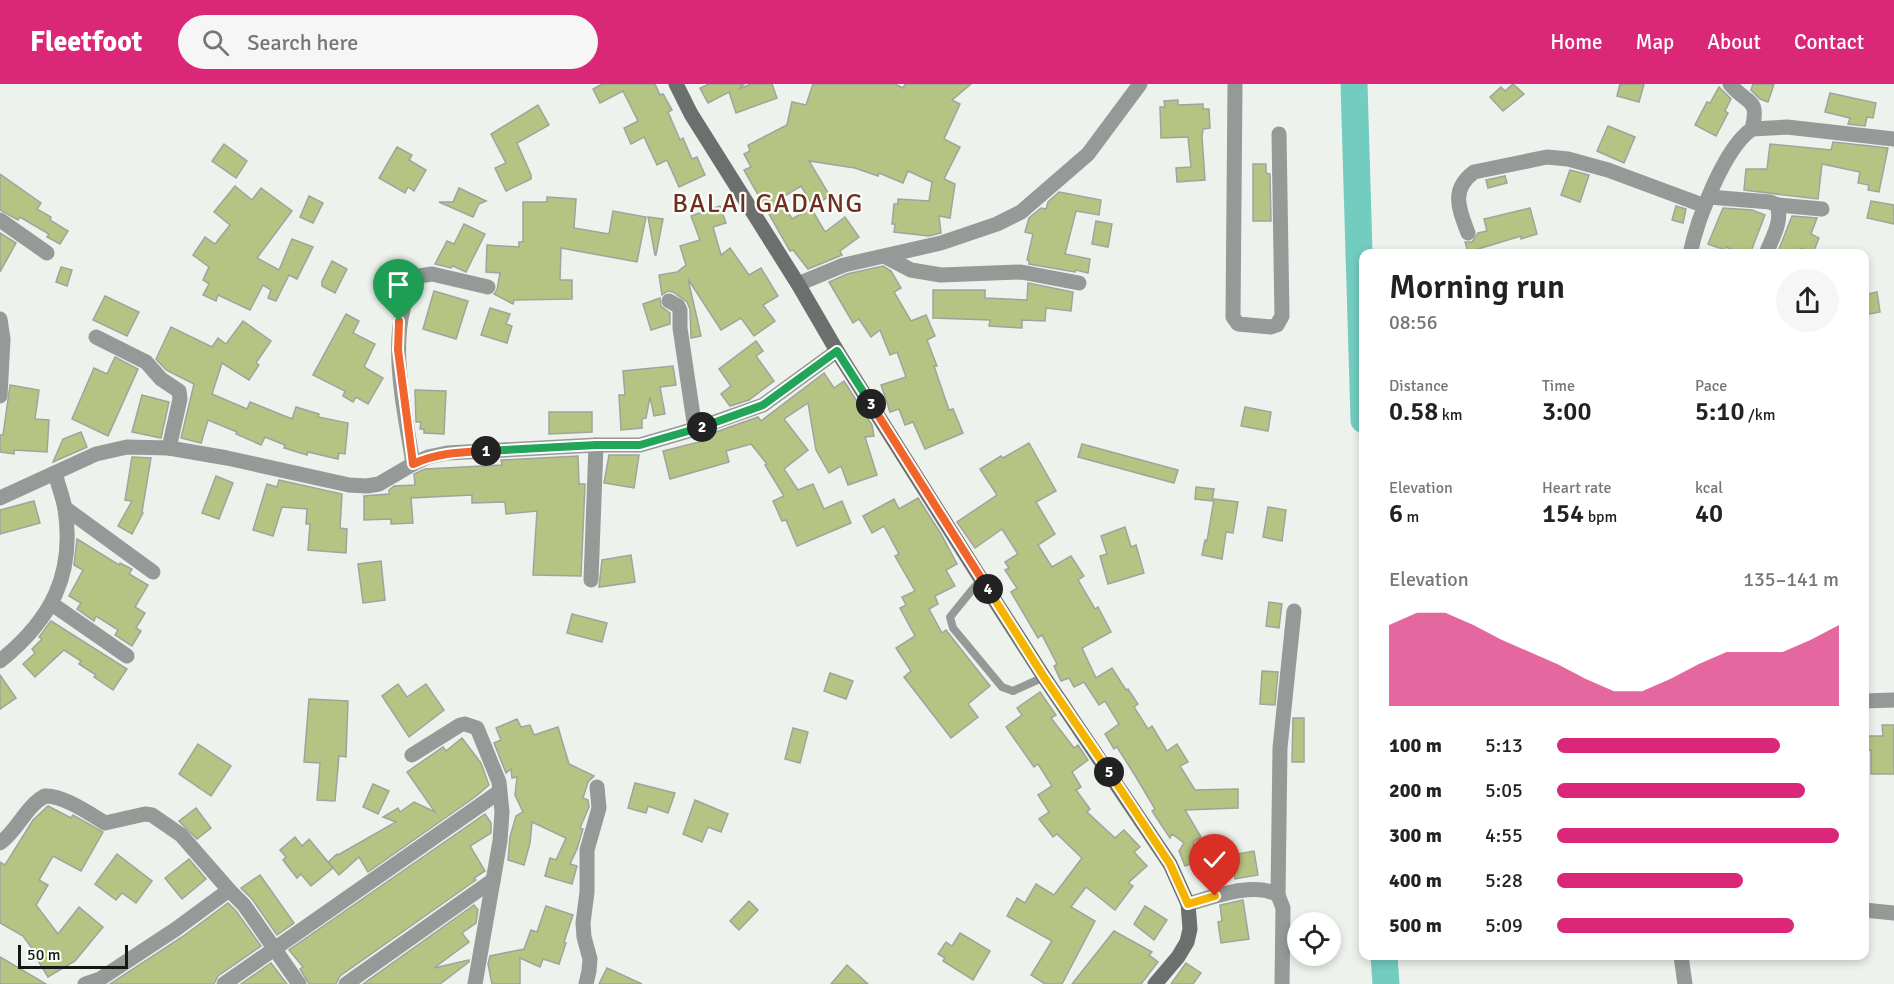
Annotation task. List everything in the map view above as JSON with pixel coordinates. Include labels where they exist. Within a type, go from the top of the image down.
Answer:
[{"type":"street","points":[[676,84],[691,114],[798,284],[837,351],[981,579],[1164,855],[1188,904],[1190,929],[1187,942],[1179,957],[1155,984]]},
{"type":"street","points":[[798,284],[843,265],[941,243],[997,224],[1021,212],[1088,154],[1140,84]]},
{"type":"street","points":[[1235,84],[1233,317],[1238,324],[1271,327],[1277,325],[1282,316],[1279,134]]},
{"type":"street","points":[[1692,249],[1707,201],[1736,144],[1752,129],[1756,113],[1753,104],[1730,84]]},
{"type":"street","points":[[1752,129],[1787,128],[1894,139]]},
{"type":"street","points":[[1468,234],[1459,203],[1459,190],[1468,177],[1474,172],[1547,157],[1568,159],[1707,201],[1770,202],[1778,205],[1822,209]]},
{"type":"street","points":[[1768,249],[1778,226],[1780,212],[1778,205]]},
{"type":"street","points":[[0,220],[47,253]]},
{"type":"street","points":[[886,257],[911,270],[941,276],[1021,272],[1079,283]]},
{"type":"street","points":[[413,464],[398,350],[399,321],[413,284],[419,276],[432,274],[488,287]]},
{"type":"street","points":[[669,301],[678,306],[680,310],[680,328],[695,429]]},
{"type":"street","points":[[0,319],[3,339],[0,396]]},
{"type":"street","points":[[96,337],[146,362],[161,380],[179,391],[180,399],[169,448]]},
{"type":"street","points":[[0,498],[96,454],[127,447],[169,448],[367,486],[379,484],[398,475],[428,457],[447,453],[596,445],[640,445],[763,405],[837,351]]},
{"type":"street","points":[[591,580],[596,445]]},
{"type":"street","points":[[0,661],[27,639],[52,604],[61,580],[66,553],[65,508],[55,473]]},
{"type":"street","points":[[65,508],[153,572]]},
{"type":"street","points":[[52,604],[127,656]]},
{"type":"street","points":[[1282,984],[1283,908],[1278,895],[1280,748],[1294,611]]},
{"type":"street","points":[[1869,700],[1894,700]]},
{"type":"street","points":[[412,755],[460,725],[472,726],[477,728],[499,782],[501,831],[475,984]]},
{"type":"street","points":[[586,984],[590,959],[583,923],[587,891],[587,850],[599,808],[597,787]]},
{"type":"street","points":[[224,984],[499,792]]},
{"type":"street","points":[[0,843],[13,833],[36,802],[45,796],[55,796],[109,824],[145,814],[152,815],[181,835],[244,905],[300,984]]},
{"type":"street","points":[[346,984],[493,880]]},
{"type":"street","points":[[85,984],[100,979],[176,929],[229,890]]},
{"type":"street","points":[[1188,904],[1240,891],[1262,891],[1278,895]]},
{"type":"street","points":[[1869,910],[1894,913]]},
{"type":"street","points":[[1682,960],[1685,984]]},
{"type":"lane","points":[[981,579],[950,617],[953,628],[1007,691],[1013,691],[1044,677]]},
{"type":"building","points":[[602,84],[655,84],[660,95],[663,94],[672,110],[668,112],[680,140],[683,138],[692,159],[697,157],[705,175],[679,187],[667,160],[657,165],[644,137],[631,144],[624,128],[638,121],[623,91],[600,103],[593,89]]},
{"type":"building","points":[[709,84],[744,84],[739,89],[751,84],[772,84],[777,98],[736,113],[729,92],[708,103],[700,88]]},
{"type":"building","points":[[813,84],[895,84],[903,88],[905,84],[971,84],[952,100],[960,104],[944,139],[960,147],[944,179],[955,184],[950,218],[939,216],[941,233],[929,236],[894,232],[895,224],[892,224],[894,204],[898,204],[898,199],[929,201],[932,182],[908,171],[903,183],[879,173],[878,176],[855,168],[809,161],[830,196],[813,206],[801,186],[780,199],[792,219],[811,208],[825,232],[845,217],[859,237],[840,251],[842,255],[808,269],[793,250],[790,251],[744,170],[751,167],[744,154],[750,151],[748,145],[787,125],[792,102],[806,105]]},
{"type":"building","points":[[1513,84],[1524,94],[1503,111],[1490,97],[1501,87],[1505,91]]},
{"type":"building","points":[[1620,84],[1644,84],[1639,102],[1617,96]]},
{"type":"building","points":[[1753,84],[1774,84],[1768,102],[1760,99],[1751,90]]},
{"type":"building","points":[[1719,87],[1731,99],[1725,111],[1728,113],[1716,136],[1695,125],[1707,102],[1710,103]]},
{"type":"building","points":[[1830,93],[1876,103],[1873,118],[1867,117],[1865,126],[1848,124],[1850,118],[1825,112]]},
{"type":"building","points":[[1178,100],[1178,105],[1203,104],[1203,109],[1209,109],[1210,128],[1203,129],[1202,137],[1205,180],[1177,182],[1176,168],[1191,167],[1188,137],[1161,138],[1160,107],[1165,107],[1164,101]]},
{"type":"building","points":[[538,105],[549,125],[517,143],[531,179],[506,191],[495,168],[506,163],[491,134]]},
{"type":"building","points":[[1608,126],[1635,137],[1624,163],[1597,151]]},
{"type":"building","points":[[1833,142],[1888,148],[1879,192],[1868,190],[1869,185],[1858,183],[1860,172],[1822,164],[1818,199],[1744,190],[1746,169],[1767,169],[1770,144],[1831,150]]},
{"type":"building","points":[[224,144],[247,161],[236,178],[212,161]]},
{"type":"building","points":[[397,147],[412,155],[409,160],[426,170],[414,191],[408,187],[405,193],[379,178]]},
{"type":"building","points":[[1253,164],[1266,164],[1266,173],[1270,174],[1271,221],[1253,221]]},
{"type":"building","points":[[1570,170],[1589,175],[1580,202],[1561,195]]},
{"type":"building","points":[[0,174],[41,203],[37,209],[68,231],[60,244],[47,237],[49,234],[20,217],[18,220],[0,210]]},
{"type":"building","points":[[1505,176],[1507,183],[1488,188],[1486,180]]},
{"type":"building","points":[[235,186],[252,200],[261,188],[292,211],[257,258],[279,270],[292,239],[313,247],[297,279],[289,275],[276,301],[268,298],[271,290],[263,285],[250,310],[218,295],[216,301],[203,295],[209,284],[203,280],[209,267],[193,255],[205,237],[215,244],[230,225],[214,212]]},
{"type":"building","points":[[459,188],[486,201],[479,204],[473,217],[439,202],[453,202]]},
{"type":"building","points":[[1059,192],[1101,200],[1099,215],[1076,211],[1065,254],[1090,259],[1088,273],[1029,264],[1027,260],[1033,234],[1025,232],[1029,218],[1041,208],[1046,209],[1048,202]]},
{"type":"building","points":[[309,196],[323,203],[313,223],[300,217]]},
{"type":"building","points":[[547,197],[576,199],[574,228],[609,234],[613,211],[646,217],[637,262],[561,248],[560,280],[572,280],[572,299],[514,300],[513,304],[494,294],[500,273],[486,272],[487,245],[519,247],[519,242],[523,242],[523,202],[547,202]]},
{"type":"building","points":[[1871,201],[1894,205],[1894,224],[1867,218]]},
{"type":"building","points":[[720,206],[726,223],[713,227],[721,255],[730,248],[749,275],[761,268],[778,296],[763,305],[775,321],[754,336],[741,318],[721,330],[688,279],[701,336],[691,338],[690,309],[687,302],[673,292],[668,291],[662,295],[659,275],[677,272],[686,265],[680,246],[700,240],[691,216]]},
{"type":"building","points":[[1676,206],[1686,209],[1683,223],[1672,220]]},
{"type":"building","points":[[1530,208],[1537,234],[1521,239],[1521,236],[1478,249],[1467,249],[1465,242],[1472,242],[1478,233],[1487,231],[1484,219]]},
{"type":"building","points":[[1723,208],[1752,210],[1765,215],[1752,249],[1726,247],[1722,249],[1708,244]]},
{"type":"building","points":[[1792,216],[1817,218],[1811,234],[1819,238],[1815,249],[1779,249]]},
{"type":"building","points":[[648,217],[663,219],[656,255],[655,255]]},
{"type":"building","points":[[1096,221],[1112,224],[1108,247],[1092,244]]},
{"type":"building","points":[[464,224],[485,234],[466,272],[453,266],[451,268],[435,264],[447,241],[454,244]]},
{"type":"building","points":[[0,233],[16,243],[0,272]]},
{"type":"building","points":[[332,261],[347,269],[335,293],[322,286],[322,281]]},
{"type":"building","points":[[883,266],[891,271],[901,288],[894,292],[911,321],[926,315],[935,336],[927,340],[937,366],[934,366],[949,410],[953,409],[963,433],[925,449],[913,422],[905,425],[899,409],[890,412],[881,385],[906,377],[897,352],[890,355],[880,330],[871,337],[859,319],[853,323],[829,282],[847,274]]},
{"type":"building","points":[[61,267],[72,270],[67,286],[56,282]]},
{"type":"building","points":[[1028,283],[1073,292],[1071,311],[1046,308],[1045,321],[1022,320],[1022,328],[989,326],[990,320],[933,318],[933,290],[985,290],[985,298],[1027,300]]},
{"type":"building","points":[[434,291],[468,301],[456,339],[423,329]]},
{"type":"building","points":[[1877,292],[1880,312],[1869,314],[1869,294]]},
{"type":"building","points":[[105,296],[139,312],[127,336],[93,320]]},
{"type":"building","points":[[660,298],[661,306],[670,313],[670,324],[651,330],[643,304]]},
{"type":"building","points":[[490,308],[510,314],[506,324],[512,326],[507,343],[481,335]]},
{"type":"building","points":[[346,314],[359,321],[353,333],[375,344],[364,367],[383,378],[368,404],[356,397],[353,402],[343,396],[345,391],[313,375]]},
{"type":"building","points":[[243,321],[271,341],[256,363],[259,365],[249,380],[222,363],[212,394],[247,409],[250,402],[292,419],[296,407],[319,414],[318,417],[348,423],[345,454],[339,453],[338,459],[308,452],[307,455],[284,448],[285,445],[265,437],[261,445],[208,420],[201,443],[181,438],[194,384],[166,370],[156,359],[171,327],[212,347],[218,338],[226,344]]},
{"type":"building","points":[[756,341],[763,351],[756,356],[774,381],[749,400],[730,406],[721,394],[731,386],[719,369]]},
{"type":"building","points":[[115,357],[138,369],[108,436],[72,419],[94,368],[107,374]]},
{"type":"building","points":[[673,366],[676,385],[660,387],[665,414],[654,416],[650,397],[646,418],[642,419],[642,428],[621,430],[619,395],[625,395],[623,371]]},
{"type":"building","points":[[824,373],[834,388],[844,381],[872,425],[874,436],[865,437],[877,475],[848,485],[841,466],[829,473],[816,450],[808,403],[784,419],[808,450],[784,469],[798,490],[813,484],[824,509],[842,501],[851,523],[797,546],[786,520],[782,521],[773,501],[784,496],[765,465],[767,464],[751,444],[726,451],[729,462],[670,479],[663,451],[703,441],[702,437],[758,417],[761,421]]},
{"type":"building","points":[[10,385],[39,390],[35,419],[49,420],[47,452],[14,450],[14,454],[0,452],[0,435],[3,435]]},
{"type":"building","points":[[415,390],[446,391],[444,434],[424,433],[424,429],[420,429],[421,422],[416,422]]},
{"type":"building","points":[[142,395],[169,402],[161,438],[132,432]]},
{"type":"building","points":[[1245,407],[1271,412],[1268,431],[1241,426]]},
{"type":"building","points":[[549,412],[592,412],[592,432],[549,434]]},
{"type":"building","points":[[81,432],[87,447],[53,462],[63,439]]},
{"type":"building","points":[[1029,443],[1056,491],[1036,502],[1055,534],[1038,545],[1052,567],[1071,556],[1084,576],[1078,580],[1095,609],[1098,607],[1111,632],[1082,648],[1096,678],[1112,668],[1138,704],[1134,707],[1148,729],[1152,726],[1167,751],[1177,744],[1188,762],[1180,766],[1195,790],[1238,789],[1238,808],[1185,810],[1201,837],[1193,842],[1200,860],[1185,866],[1179,851],[1184,843],[1172,834],[1170,838],[1152,811],[1155,809],[1136,777],[1117,747],[1114,749],[1105,734],[1119,724],[1105,701],[1099,705],[1084,682],[1074,687],[1069,678],[1061,681],[1054,666],[1057,664],[1042,635],[1038,638],[1011,592],[1017,588],[1005,570],[1009,568],[1005,562],[1018,554],[1002,529],[975,548],[957,522],[997,495],[980,469]]},
{"type":"building","points":[[1082,444],[1178,470],[1174,483],[1078,457]]},
{"type":"building","points":[[609,455],[639,455],[634,488],[604,483]]},
{"type":"building","points":[[578,456],[579,484],[585,484],[581,576],[533,575],[537,511],[506,514],[505,502],[472,503],[472,495],[411,498],[413,523],[391,524],[391,519],[364,520],[364,496],[389,494],[389,490],[394,486],[415,485],[414,474],[425,469],[502,465],[501,460]]},
{"type":"building","points":[[132,457],[151,458],[143,513],[132,534],[118,526],[132,501],[125,500]]},
{"type":"building","points":[[216,476],[233,483],[219,519],[202,513]]},
{"type":"building","points":[[279,480],[342,494],[340,528],[347,529],[346,553],[308,550],[310,524],[306,524],[307,509],[282,507],[273,536],[253,530],[267,484],[277,487]]},
{"type":"building","points":[[1196,487],[1214,489],[1212,501],[1195,499]]},
{"type":"building","points":[[918,498],[957,564],[946,570],[955,586],[935,596],[938,604],[929,609],[942,633],[946,630],[990,686],[968,704],[978,717],[951,738],[904,677],[911,671],[896,648],[915,636],[900,608],[906,605],[902,597],[915,591],[895,556],[899,554],[884,526],[872,533],[863,516],[894,499],[899,509]]},
{"type":"building","points":[[1214,499],[1238,502],[1233,533],[1226,532],[1222,559],[1202,555],[1205,540],[1207,541]]},
{"type":"building","points":[[34,501],[40,523],[0,534],[0,510]]},
{"type":"building","points":[[1268,507],[1286,510],[1282,541],[1263,537]]},
{"type":"building","points":[[1125,527],[1131,547],[1136,545],[1144,573],[1108,584],[1100,556],[1107,554],[1101,536]]},
{"type":"building","points":[[77,539],[119,565],[120,563],[132,569],[129,574],[148,585],[135,607],[145,613],[136,628],[141,631],[132,646],[115,635],[118,630],[96,616],[94,621],[77,609],[81,603],[69,596],[83,570],[74,565]]},
{"type":"building","points":[[631,555],[635,582],[599,587],[602,560]]},
{"type":"building","points":[[381,561],[385,600],[363,603],[358,564]]},
{"type":"building","points":[[1269,602],[1282,604],[1279,628],[1266,626]]},
{"type":"building","points":[[572,614],[607,623],[602,642],[567,633]]},
{"type":"building","points":[[51,621],[127,669],[113,690],[79,664],[81,661],[64,650],[35,677],[23,664],[35,653],[32,649],[42,639],[39,637]]},
{"type":"building","points":[[1262,671],[1278,672],[1275,705],[1260,704]]},
{"type":"building","points":[[830,673],[853,681],[846,699],[824,691]]},
{"type":"building","points":[[0,675],[16,698],[0,709]]},
{"type":"building","points":[[398,684],[407,697],[426,684],[444,710],[409,737],[382,696]]},
{"type":"building","points":[[1040,692],[1056,715],[1051,718],[1074,748],[1078,745],[1088,760],[1072,772],[1081,787],[1076,790],[1090,809],[1087,812],[1115,838],[1124,830],[1140,847],[1134,852],[1147,866],[1128,883],[1133,886],[1115,910],[1086,887],[1071,907],[1095,921],[1062,984],[1045,984],[1031,975],[1052,941],[1007,916],[1017,898],[1025,903],[1036,884],[1054,895],[1082,858],[1057,834],[1053,837],[1039,819],[1049,812],[1038,795],[1052,786],[1038,764],[1034,767],[1006,727],[1022,715],[1017,708]]},
{"type":"building","points":[[309,699],[348,701],[346,757],[339,756],[335,801],[317,800],[320,763],[304,762]]},
{"type":"building","points":[[1293,718],[1304,718],[1304,762],[1292,762]]},
{"type":"building","points":[[517,719],[521,727],[530,725],[534,735],[558,727],[569,764],[594,776],[588,782],[583,798],[588,800],[589,807],[580,828],[583,829],[577,849],[570,864],[577,866],[572,884],[545,876],[550,858],[556,860],[566,838],[532,822],[530,843],[524,865],[508,860],[510,837],[516,816],[523,812],[515,795],[517,777],[512,778],[511,769],[506,773],[494,743],[501,740],[496,728]]},
{"type":"building","points":[[1882,725],[1894,725],[1894,774],[1871,774],[1869,736],[1883,736]]},
{"type":"building","points":[[793,728],[808,732],[800,763],[785,759]]},
{"type":"building","points":[[462,738],[481,763],[489,785],[368,872],[359,857],[339,875],[328,862],[337,854],[396,822],[383,817],[398,808],[400,812],[414,802],[435,812],[407,772],[443,747],[446,751]]},
{"type":"building","points":[[198,744],[231,766],[211,796],[179,774]]},
{"type":"building","points":[[635,783],[675,793],[668,813],[648,806],[646,813],[628,808]]},
{"type":"building","points":[[373,784],[389,791],[378,814],[363,807]]},
{"type":"building","points":[[695,800],[728,814],[721,832],[708,827],[702,842],[683,834]]},
{"type":"building","points":[[48,806],[71,818],[73,815],[103,832],[81,871],[53,856],[39,880],[48,885],[36,905],[58,934],[79,907],[103,927],[75,961],[48,977],[37,959],[39,958],[23,936],[0,923],[0,862],[5,865],[33,820]]},
{"type":"building","points":[[196,808],[211,828],[197,839],[179,821]]},
{"type":"building","points":[[485,814],[491,823],[491,833],[470,846],[485,871],[474,878],[476,880],[340,976],[336,984],[309,984],[300,969],[303,967],[289,950]]},
{"type":"building","points":[[295,837],[302,846],[309,839],[333,868],[311,886],[301,874],[297,878],[283,860],[286,857],[280,850]]},
{"type":"building","points":[[1254,851],[1258,875],[1235,879],[1231,855]]},
{"type":"building","points":[[117,854],[152,881],[136,903],[122,893],[116,900],[95,884]]},
{"type":"building","points":[[189,859],[206,879],[182,899],[165,878]]},
{"type":"building","points":[[260,875],[294,923],[277,935],[252,899],[241,888]]},
{"type":"building","points":[[1243,900],[1249,939],[1221,943],[1218,922],[1222,921],[1220,905]]},
{"type":"building","points":[[749,901],[758,910],[739,930],[730,921]]},
{"type":"building","points":[[228,903],[261,946],[218,976],[214,984],[110,984],[182,937]]},
{"type":"building","points":[[474,905],[478,910],[476,923],[462,933],[469,942],[434,968],[469,960],[469,962],[440,984],[363,984]]},
{"type":"building","points":[[546,906],[573,915],[559,964],[543,959],[540,967],[520,958],[520,984],[492,984],[488,964],[490,956],[524,949],[531,930],[537,932]]},
{"type":"building","points":[[1145,906],[1167,920],[1154,940],[1134,924]]},
{"type":"building","points":[[1114,931],[1152,952],[1149,955],[1158,962],[1141,984],[1072,984]]},
{"type":"building","points":[[960,933],[990,951],[973,980],[943,961],[945,958],[938,954],[946,942],[952,946]]},
{"type":"building","points":[[0,957],[46,984],[0,984]]},
{"type":"building","points":[[271,963],[287,984],[241,984]]},
{"type":"building","points":[[1186,963],[1201,973],[1193,984],[1171,984]]},
{"type":"building","points":[[847,965],[868,984],[831,984]]},
{"type":"building","points":[[607,968],[642,984],[599,984]]},
{"type":"waterway","points":[[1354,84],[1359,252]]},
{"type":"waterway","points":[[1384,960],[1386,984]]},
{"type":"district","name":"BALAI GADANG","points":[[768,203]]},
{"type":"route","points":[[399,321],[398,350],[413,464],[428,457],[447,453],[596,445],[640,445],[732,417],[763,405],[837,351],[1044,677],[1170,864],[1188,904],[1215,896]]}]
